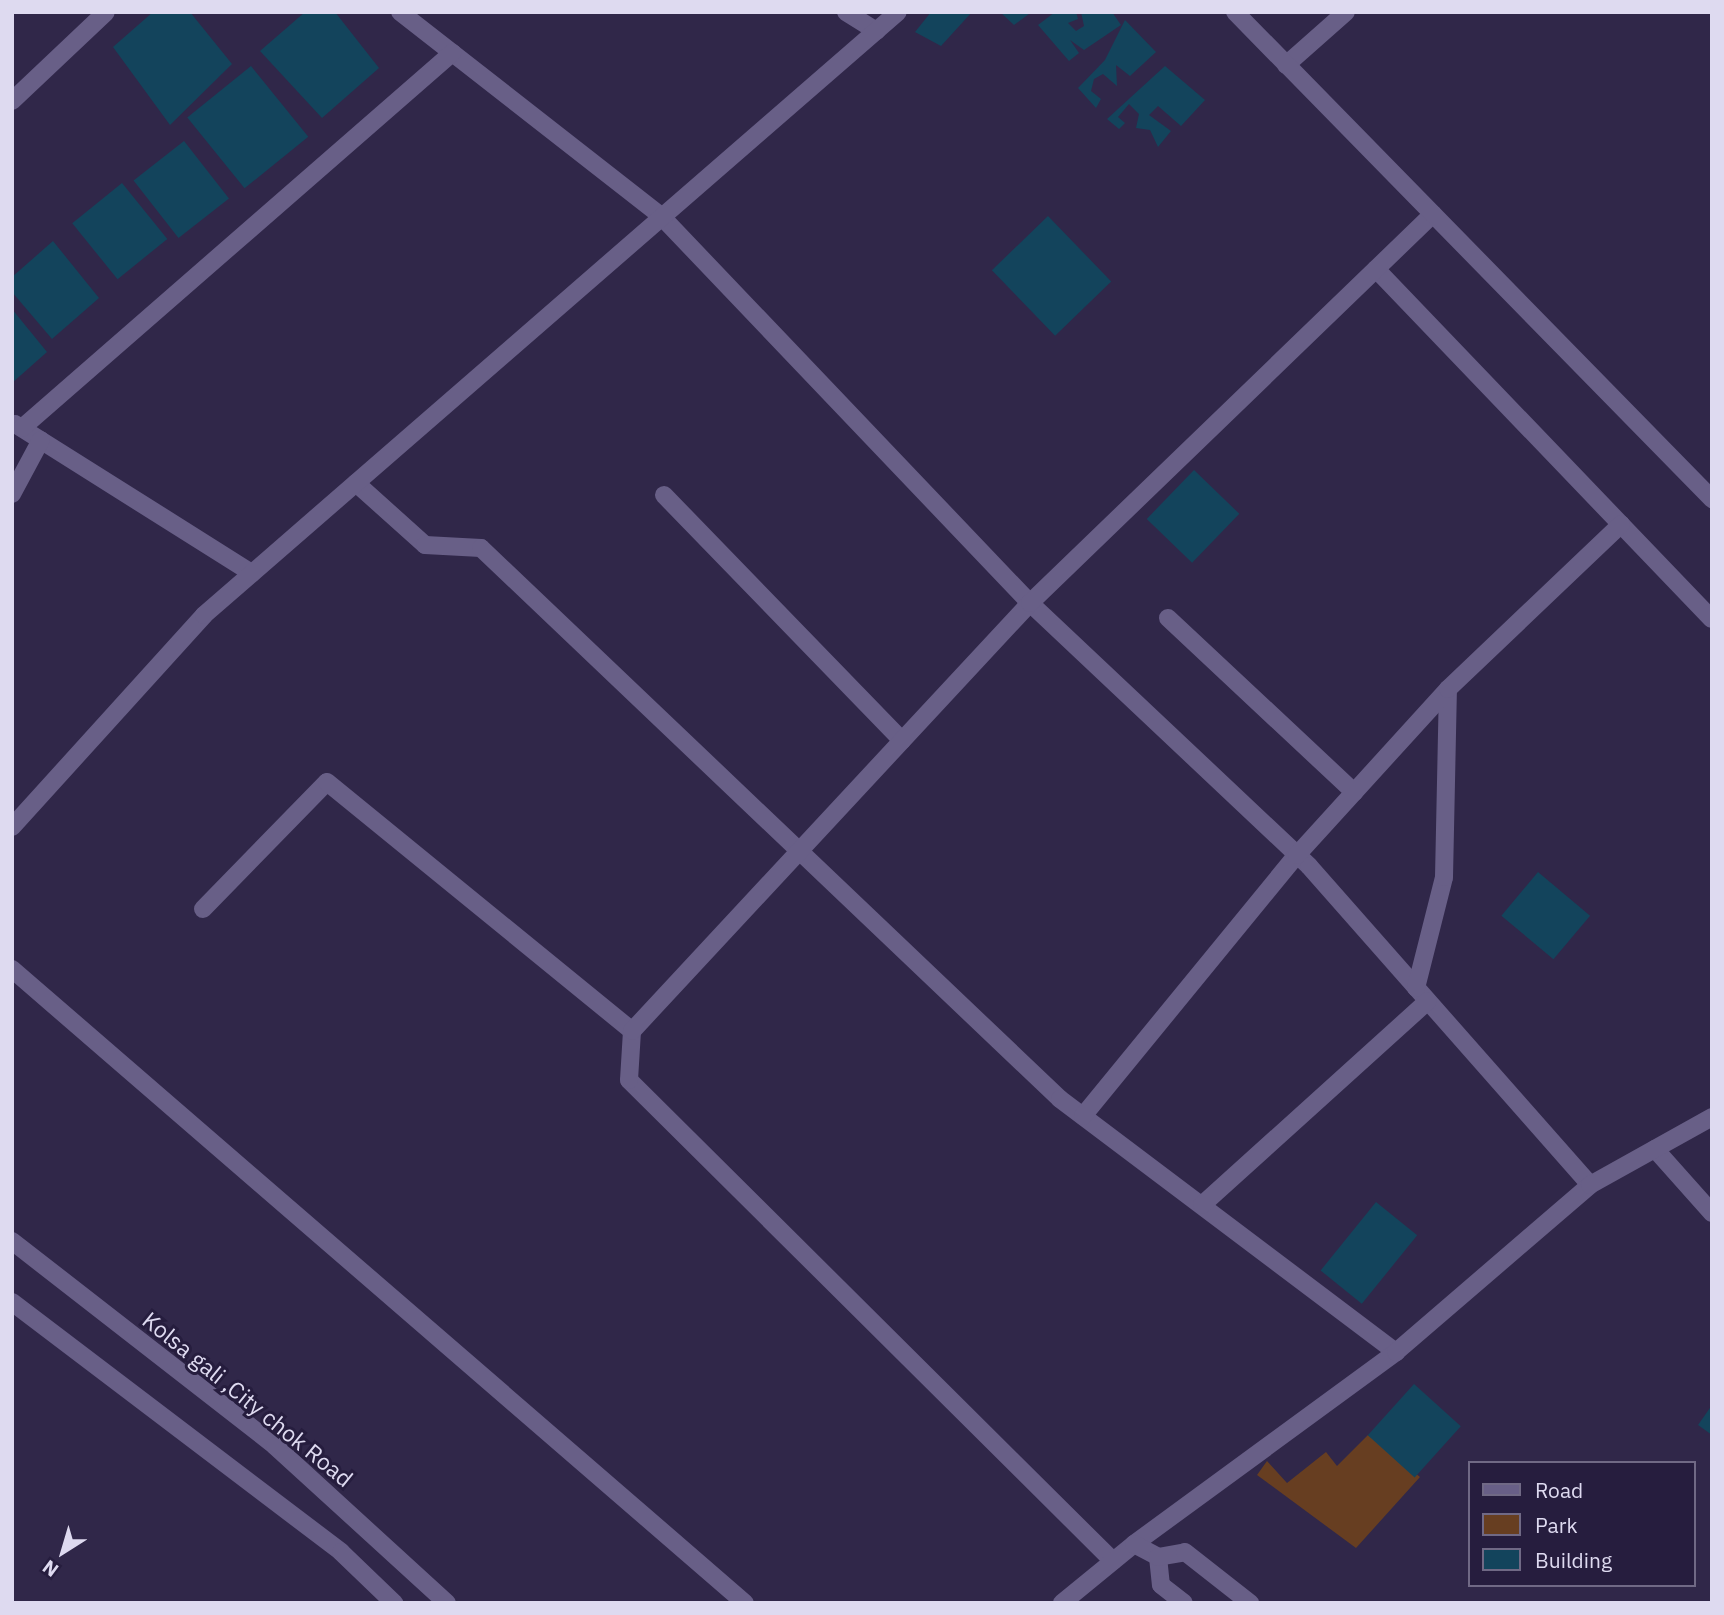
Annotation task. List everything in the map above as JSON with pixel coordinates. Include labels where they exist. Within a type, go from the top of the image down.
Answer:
[{"type":"street","points":[[12,101],[106,12]]},
{"type":"street","points":[[400,12],[663,217],[1030,603],[1297,855],[1590,1185]]},
{"type":"street","points":[[846,12],[876,31]]},
{"type":"street","points":[[12,827],[204,615],[898,12]]},
{"type":"street","points":[[1235,12],[1712,499]]},
{"type":"street","points":[[1286,65],[1346,12]]},
{"type":"street","points":[[252,573],[17,425],[452,52]]},
{"type":"street","points":[[1113,1561],[629,1080],[632,1031],[1030,603],[1433,214]]},
{"type":"street","points":[[1376,269],[1712,619]]},
{"type":"street","points":[[12,494],[41,440]]},
{"type":"street","points":[[356,483],[425,545],[481,548],[1083,1116],[1396,1352]]},
{"type":"street","points":[[664,495],[902,741]]},
{"type":"street","points":[[1083,1116],[1297,855],[1354,792],[1448,689],[1621,524]]},
{"type":"street","points":[[1168,618],[1354,792]]},
{"type":"street","points":[[1202,1205],[1422,995],[1444,877],[1448,689]]},
{"type":"street","points":[[203,909],[327,782],[632,1031]]},
{"type":"street","points":[[12,969],[745,1603]]},
{"type":"street","points":[[1062,1603],[1134,1544],[1396,1352],[1590,1185],[1712,1117]]},
{"type":"street","points":[[1655,1149],[1712,1213]]},
{"type":"street","name":"Kolsa gali ,City chok Road","points":[[12,1241],[275,1446],[447,1603]]},
{"type":"street","points":[[12,1302],[341,1552],[384,1599]]},
{"type":"street","points":[[1134,1544],[1158,1557],[1185,1552],[1250,1603]]},
{"type":"street","points":[[1158,1557],[1161,1585],[1184,1603]]},
{"type":"green space","points":[[1368,1435],[1420,1477],[1356,1548],[1257,1475],[1267,1461],[1287,1483],[1326,1452],[1337,1466]]},
{"type":"building","points":[[153,12],[190,12],[232,64],[170,125],[113,47]]},
{"type":"building","points":[[305,12],[335,12],[379,68],[322,118],[260,51]]},
{"type":"building","points":[[931,12],[972,12],[941,46],[915,32]]},
{"type":"building","points":[[1000,12],[1028,12],[1029,14],[1014,25]]},
{"type":"building","points":[[1055,12],[1076,12],[1078,19],[1068,23],[1076,31],[1084,26],[1081,12],[1112,12],[1121,25],[1084,50],[1070,40],[1079,53],[1069,61],[1038,25]]},
{"type":"building","points":[[1125,20],[1156,52],[1130,76],[1116,65],[1117,86],[1103,74],[1094,79],[1091,91],[1101,99],[1096,108],[1078,88],[1105,60]]},
{"type":"building","points":[[251,66],[308,137],[245,188],[187,118]]},
{"type":"building","points":[[1165,66],[1205,100],[1181,126],[1158,106],[1149,115],[1171,131],[1158,147],[1150,130],[1136,128],[1139,114],[1129,104],[1118,117],[1125,123],[1119,129],[1107,119]]},
{"type":"building","points":[[184,141],[229,199],[179,238],[134,180]]},
{"type":"building","points":[[122,183],[167,239],[118,279],[72,223]]},
{"type":"building","points":[[1048,216],[1111,281],[1055,336],[992,270]]},
{"type":"building","points":[[53,241],[99,298],[52,339],[12,292],[12,277]]},
{"type":"building","points":[[12,309],[47,352],[12,383]]},
{"type":"building","points":[[1194,470],[1239,514],[1192,563],[1147,519]]},
{"type":"building","points":[[1538,872],[1590,916],[1553,959],[1501,916]]},
{"type":"building","points":[[1376,1202],[1417,1235],[1362,1304],[1321,1270]]},
{"type":"building","points":[[1414,1384],[1461,1426],[1415,1477],[1368,1435]]},
{"type":"building","points":[[1712,1405],[1712,1435],[1698,1425]]}]
